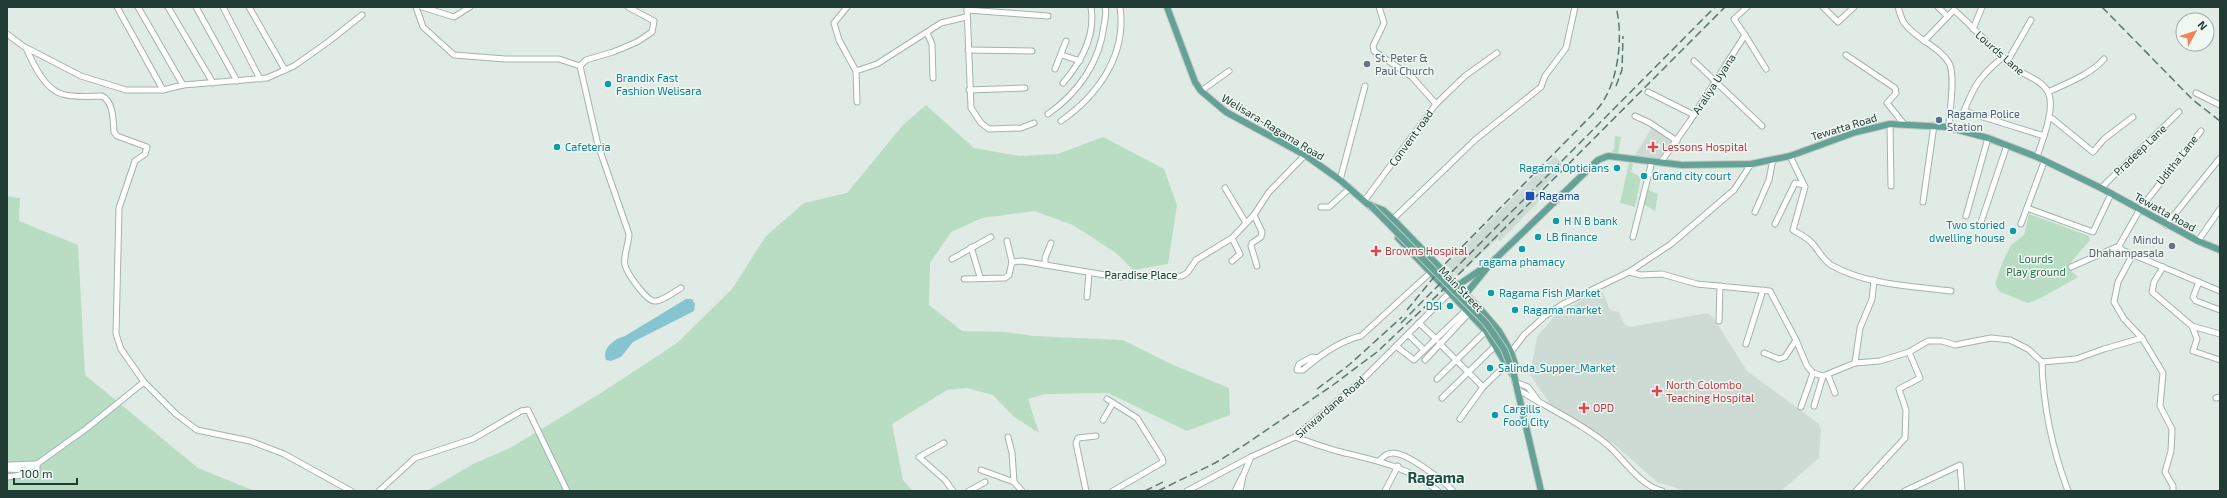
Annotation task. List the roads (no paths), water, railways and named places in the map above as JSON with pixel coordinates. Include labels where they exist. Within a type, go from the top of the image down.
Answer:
[{"type":"main road","name":"Welisara-Ragama Road","points":[[1167,7],[1195,82],[1201,91],[1226,112],[1305,155],[1340,180],[1368,203]]},
{"type":"main road","name":"Tewatta Road","points":[[1460,302],[1491,263],[1598,160],[1608,156],[1682,165],[1751,164],[1790,156],[1856,132],[1890,124],[1934,125],[1988,138],[2007,145],[2037,157],[2044,162],[2100,188],[2198,242],[2220,250]]},
{"type":"main road","points":[[1368,203],[1383,210],[1393,219],[1499,331],[1511,352],[1515,364],[1514,375]]},
{"type":"main road","points":[[1368,203],[1486,323],[1504,349],[1514,375],[1541,491]]},
{"type":"main road","name":"Main Street","points":[[1368,203],[1376,215],[1468,310],[1486,331],[1496,345],[1506,365],[1514,375]]},
{"type":"main road","name":"Tewatta Road","points":[[1450,292],[1491,263]]},
{"type":"street","points":[[117,7],[163,90]]},
{"type":"street","points":[[138,7],[183,85]]},
{"type":"street","points":[[168,7],[213,83]]},
{"type":"street","points":[[196,7],[237,81]]},
{"type":"street","points":[[223,7],[260,79]]},
{"type":"street","points":[[248,7],[284,70]]},
{"type":"street","points":[[416,7],[423,28],[454,55],[506,60],[559,59],[580,66]]},
{"type":"street","points":[[422,7],[454,17],[470,7]]},
{"type":"street","points":[[580,66],[586,60],[613,52],[637,42],[652,32],[654,22],[628,7]]},
{"type":"street","points":[[847,7],[834,23],[839,40],[856,71],[857,102]]},
{"type":"street","points":[[1063,83],[1080,61],[1085,51],[1093,20],[1091,7]]},
{"type":"street","points":[[1048,114],[1074,91],[1089,72],[1102,40],[1105,7]]},
{"type":"street","points":[[1060,121],[1090,97],[1106,75],[1114,56],[1119,33],[1120,7]]},
{"type":"street","name":"Convent road","points":[[1368,203],[1436,104],[1412,77],[1374,51],[1373,46],[1384,23],[1379,7]]},
{"type":"street","points":[[1393,219],[1476,139],[1541,87],[1545,76],[1566,48],[1574,7]]},
{"type":"street","points":[[1747,7],[1734,19],[1766,69]]},
{"type":"street","points":[[1823,7],[1838,22],[1854,7]]},
{"type":"street","points":[[1898,7],[1904,24],[1924,41],[1937,49],[1950,64],[1952,108],[1949,128]]},
{"type":"street","points":[[1924,41],[1947,16],[1938,7]]},
{"type":"street","points":[[1973,29],[1982,7]]},
{"type":"street","points":[[1034,123],[1021,128],[989,128],[982,123],[972,108],[969,90],[966,17],[967,8],[1048,16]]},
{"type":"street","name":"Lourds Lane","points":[[1947,16],[1954,10],[2005,60],[2028,77],[2038,81],[2048,92]]},
{"type":"street","points":[[7,34],[26,48],[81,76],[126,90],[163,90],[183,85],[267,78],[294,66],[362,15]]},
{"type":"street","points":[[856,71],[877,64],[941,23],[966,17]]},
{"type":"street","points":[[2031,20],[2005,60],[1980,76],[1973,88],[1964,111],[2044,136]]},
{"type":"street","points":[[927,33],[932,44],[933,78]]},
{"type":"street","name":"Araliya Uyana","points":[[1661,162],[1677,141],[1745,35]]},
{"type":"street","points":[[1055,69],[1062,55],[1066,41]]},
{"type":"street","points":[[26,48],[36,68],[54,89],[67,95],[102,96],[107,98],[110,103],[114,132],[117,136],[147,147],[145,154],[135,161],[119,208],[116,334],[121,349],[144,382],[176,414],[197,430],[250,440],[284,454],[351,491]]},
{"type":"street","points":[[968,50],[1032,51]]},
{"type":"street","points":[[1436,104],[1465,76],[1497,53]]},
{"type":"street","points":[[1062,55],[1080,61]]},
{"type":"street","points":[[1846,55],[1895,88],[1896,93],[1887,103],[1904,124]]},
{"type":"street","points":[[2037,157],[2049,116],[2050,100],[2048,92],[2098,66],[2104,59]]},
{"type":"street","points":[[1694,61],[1762,126]]},
{"type":"street","points":[[580,66],[598,145],[629,234],[629,242],[625,259],[628,271],[651,302],[656,301],[681,288]]},
{"type":"street","points":[[1201,91],[1229,71]]},
{"type":"street","points":[[1340,180],[1365,86]]},
{"type":"street","points":[[969,90],[1025,88]]},
{"type":"street","points":[[1648,92],[1694,115]]},
{"type":"street","points":[[2196,93],[2220,105]]},
{"type":"street","name":"Pradeep Lane","points":[[2100,188],[2179,112]]},
{"type":"street","points":[[1635,116],[1650,123],[1677,141]]},
{"type":"street","points":[[2049,116],[2093,152],[2110,134],[2133,117]]},
{"type":"street","points":[[1890,124],[1891,186]]},
{"type":"street","points":[[1923,202],[1934,125]]},
{"type":"street","name":"Uditha Lane","points":[[2119,246],[2140,209],[2201,131]]},
{"type":"street","points":[[1966,216],[1988,138]]},
{"type":"street","points":[[1980,225],[2007,145]]},
{"type":"street","name":"Paradise Place","points":[[1012,262],[1022,261],[1117,277],[1182,276],[1187,273],[1196,260],[1232,238],[1254,215],[1269,192],[1305,155]]},
{"type":"street","points":[[1790,156],[1804,185],[1793,230],[1810,240],[1820,257],[1832,265],[1854,275],[1874,280],[1951,291]]},
{"type":"street","points":[[2166,225],[2220,158]]},
{"type":"street","points":[[1755,212],[1769,180],[1773,159]]},
{"type":"street","points":[[1633,237],[1652,161]]},
{"type":"street","points":[[2021,224],[2044,162]]},
{"type":"street","points":[[1511,352],[1524,336],[1545,316],[1563,304],[1629,272],[1671,244],[1734,190],[1751,164]]},
{"type":"street","points":[[1775,224],[1795,183],[1804,185]]},
{"type":"street","points":[[1225,188],[1246,223]]},
{"type":"street","points":[[1321,207],[1329,207],[1350,188]]},
{"type":"street","points":[[2027,208],[2093,232],[2111,194]]},
{"type":"street","points":[[2198,242],[2220,209]]},
{"type":"street","points":[[1254,215],[1262,232],[1261,237],[1252,243],[1251,246],[1257,266]]},
{"type":"street","points":[[952,259],[991,237]]},
{"type":"street","points":[[1232,238],[1240,254],[1232,261]]},
{"type":"street","points":[[964,279],[980,277],[1006,278],[1009,275],[1012,262],[1007,241]]},
{"type":"street","points":[[1045,265],[1045,258],[1051,243]]},
{"type":"street","points":[[2071,267],[2119,246],[2162,267],[2220,291]]},
{"type":"street","points":[[971,247],[980,277]]},
{"type":"street","points":[[2133,254],[2118,282],[2114,302],[2124,319],[2142,338],[2163,373],[2160,406],[2172,429],[2172,451],[2165,472],[2173,486],[2173,491]]},
{"type":"street","points":[[2162,267],[2154,282],[2152,292],[2192,326],[2220,334]]},
{"type":"street","points":[[1317,358],[1347,339],[1361,336],[1431,272]]},
{"type":"street","points":[[1629,272],[1641,275],[1662,274],[1697,284],[1770,291],[1777,308],[1796,340],[1807,366],[1813,373],[1825,376],[1855,363],[1880,360],[1909,352],[1928,341],[1942,341],[1955,345],[1991,338],[2010,340],[2028,349],[2042,362],[2051,430],[2068,491]]},
{"type":"street","points":[[1087,297],[1089,273]]},
{"type":"street","points":[[1855,363],[1860,328],[1872,299],[1874,280]]},
{"type":"street","points":[[2199,282],[2193,297],[2196,301],[2220,310]]},
{"type":"street","points":[[1719,321],[1720,286]]},
{"type":"street","points":[[1746,344],[1763,290]]},
{"type":"street","name":"Siriwardane Road","points":[[1187,491],[1251,457],[1295,437],[1350,391],[1450,292]]},
{"type":"street","points":[[1425,360],[1438,341],[1468,310]]},
{"type":"street","points":[[1420,323],[1483,387]]},
{"type":"street","points":[[2192,326],[2197,339],[2193,351],[2220,360]]},
{"type":"street","points":[[1437,379],[1486,331]]},
{"type":"street","points":[[1408,334],[1424,350]]},
{"type":"street","points":[[2042,362],[2076,359],[2142,338]]},
{"type":"street","points":[[1764,353],[1779,359],[1785,358],[1796,340]]},
{"type":"street","points":[[1396,346],[1413,360],[1424,350],[1438,341]]},
{"type":"street","points":[[1442,398],[1496,345]]},
{"type":"street","points":[[1856,491],[1905,438],[1906,410],[1899,389],[1920,378],[1909,352]]},
{"type":"street","points":[[1460,419],[1483,387],[1506,365]]},
{"type":"street","points":[[1801,407],[1813,373]]},
{"type":"street","points":[[1825,376],[1835,393]]},
{"type":"street","points":[[1814,406],[1825,376]]},
{"type":"street","points":[[8,467],[37,464],[87,428],[144,382]]},
{"type":"street","points":[[1515,382],[1528,387],[1540,404]]},
{"type":"street","points":[[1517,389],[1593,435],[1612,449],[1650,486],[1662,491]]},
{"type":"street","points":[[1107,399],[1138,418],[1163,462],[1113,491]]},
{"type":"street","points":[[1103,420],[1113,403]]},
{"type":"street","points":[[379,491],[415,458],[467,442],[521,411],[528,410],[567,491]]},
{"type":"street","points":[[1086,491],[1076,443],[1078,438],[1096,436]]},
{"type":"street","points":[[1008,437],[1012,453],[1014,482]]},
{"type":"street","points":[[1295,437],[1344,453],[1380,460],[1398,466],[1427,482],[1438,491]]},
{"type":"street","points":[[944,443],[919,457],[945,480],[953,491]]},
{"type":"street","points":[[1380,460],[1386,454],[1394,453],[1401,455],[1431,472],[1453,491]]},
{"type":"street","points":[[1235,491],[1251,457]]},
{"type":"street","points":[[7,477],[37,473],[37,464]]},
{"type":"street","points":[[1905,491],[1960,465],[1962,491]]},
{"type":"street","points":[[1385,491],[1398,466]]},
{"type":"street","points":[[981,470],[1014,482],[1022,491]]},
{"type":"street","points":[[1240,491],[1243,476]]},
{"type":"street","points":[[969,491],[985,482]]},
{"type":"water","points":[[686,299],[692,299],[695,304],[694,311],[633,342],[621,357],[611,361],[606,360],[605,356],[607,348],[613,342]]},
{"type":"railway","points":[[1407,310],[1443,266],[1592,115],[1601,104],[1614,77],[1618,54],[1619,29],[1616,7]]},
{"type":"railway","points":[[1401,323],[1715,7]]},
{"type":"railway","points":[[1158,491],[1215,463],[1246,444],[1333,385],[1377,352],[1446,287],[1725,7]]},
{"type":"railway","points":[[2102,7],[2193,100],[2220,121]]},
{"type":"railway","points":[[1616,86],[1622,70],[1623,36]]},
{"type":"railway","points":[[1317,389],[1349,365],[1402,317]]},
{"type":"railway","points":[[1145,491],[1163,482]]},
{"type":"place","name":"St. Peter & Paul Church","points":[[1367,64]]},
{"type":"place","name":"Brandix Fast Fashion Welisara","points":[[608,84]]},
{"type":"place","name":"Ragama Police Station","points":[[1939,120]]},
{"type":"place","name":"Cafeteria","points":[[557,147]]},
{"type":"place","name":"Lessons Hospital","points":[[1653,147]]},
{"type":"place","name":"Ragama Opticians","points":[[1617,168]]},
{"type":"place","name":"Grand city court","points":[[1644,176]]},
{"type":"place","name":"Ragama","points":[[1530,196]]},
{"type":"place","name":"H N B bank","points":[[1556,221]]},
{"type":"place","name":"Two storied dwelling house","points":[[2013,231]]},
{"type":"place","name":"LB finance","points":[[1538,237]]},
{"type":"place","name":"Mindu Dhahampasala","points":[[2172,246]]},
{"type":"place","name":"ragama phamacy","points":[[1522,249]]},
{"type":"place","name":"Browns Hospital","points":[[1376,251]]},
{"type":"place","name":"Ragama Fish Market","points":[[1491,293]]},
{"type":"place","name":"DSI","points":[[1450,306]]},
{"type":"place","name":"Ragama market","points":[[1515,310]]},
{"type":"place","name":"Salinda_Supper_Market","points":[[1490,368]]},
{"type":"place","name":"North Colombo Teaching Hospital","points":[[1657,391]]},
{"type":"place","name":"OPD","points":[[1584,408]]},
{"type":"place","name":"Cargills Food City","points":[[1495,415]]},
{"type":"district","name":"Ragama","points":[[1436,478]]},
{"type":"park label","name":"Lourds Play ground","points":[[2036,265]]}]
